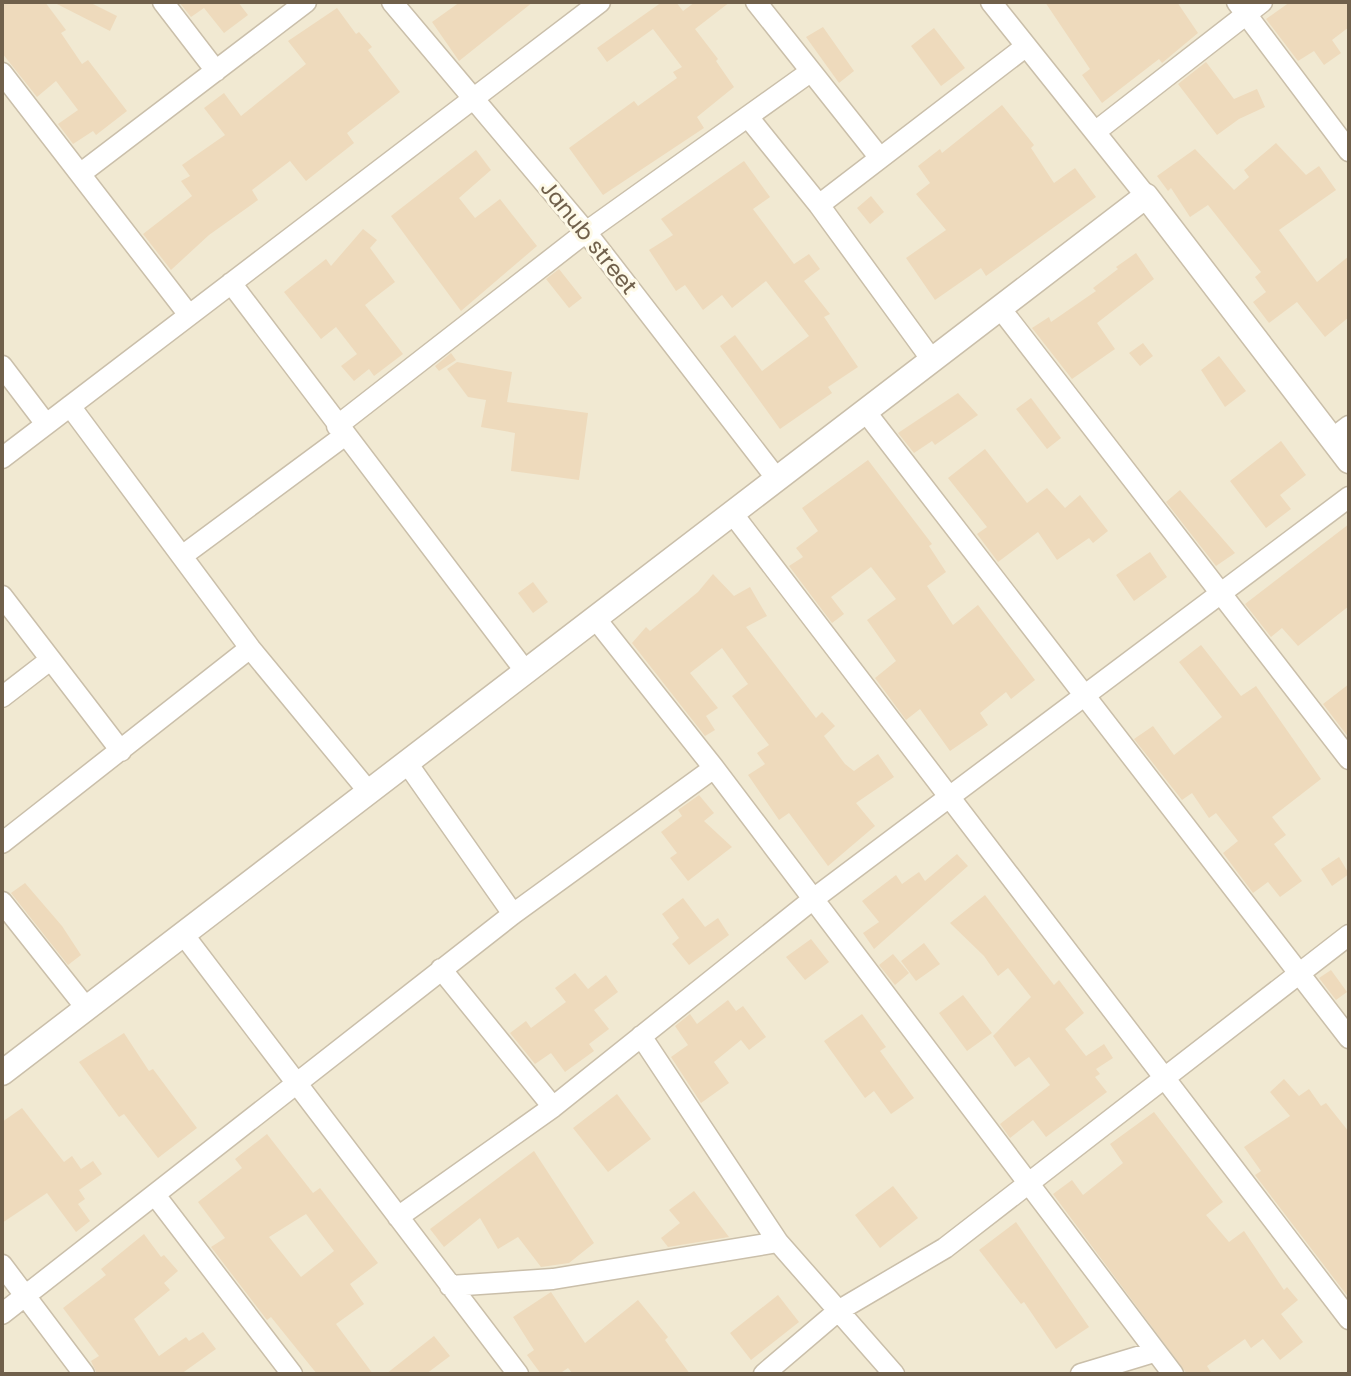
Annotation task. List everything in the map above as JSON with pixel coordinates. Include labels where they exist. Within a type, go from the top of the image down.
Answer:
[{"type":"street","points":[[163,2],[216,71]]},
{"type":"street","points":[[80,174],[306,2]]},
{"type":"street","name":"Janub street","points":[[392,2],[586,232],[777,479]]},
{"type":"street","points":[[2,458],[600,2]]},
{"type":"street","points":[[756,2],[880,158]]},
{"type":"street","points":[[991,2],[1341,432],[1349,461]]},
{"type":"street","points":[[1095,132],[1248,6],[1349,151]]},
{"type":"street","points":[[819,205],[1025,47]]},
{"type":"street","points":[[182,556],[586,232],[810,72]]},
{"type":"street","points":[[2,73],[189,315]]},
{"type":"street","points":[[748,117],[819,205],[932,360]]},
{"type":"street","points":[[2,1073],[1146,196]]},
{"type":"street","points":[[231,283],[340,431],[526,672]]},
{"type":"street","points":[[1000,308],[1349,759]]},
{"type":"street","points":[[2,366],[46,424]]},
{"type":"street","points":[[70,406],[250,648],[369,792]]},
{"type":"street","points":[[865,411],[1349,1038]]},
{"type":"street","points":[[398,1217],[553,1107],[812,900],[1349,497]]},
{"type":"street","points":[[732,513],[1349,1319]]},
{"type":"street","points":[[2,596],[121,751]]},
{"type":"street","points":[[595,618],[714,768],[1026,1184],[1173,1374]]},
{"type":"street","points":[[2,843],[250,648]]},
{"type":"street","points":[[2,697],[50,660]]},
{"type":"street","points":[[407,763],[513,914]]},
{"type":"street","points":[[2,1314],[441,969],[714,768]]},
{"type":"street","points":[[2,902],[87,1009]]},
{"type":"street","points":[[183,934],[518,1374]]},
{"type":"street","points":[[764,1374],[838,1311],[945,1248],[1349,935]]},
{"type":"street","points":[[441,969],[553,1107]]},
{"type":"street","points":[[641,1036],[778,1242],[894,1374]]},
{"type":"street","points":[[155,1195],[292,1374]]},
{"type":"street","points":[[450,1286],[553,1279],[778,1242]]},
{"type":"street","points":[[2,1265],[84,1374]]},
{"type":"street","points":[[1081,1374],[1154,1352]]},
{"type":"shaded area","points":[[2,2],[1349,2],[1349,1374],[2,1374]]},
{"type":"building","points":[[2,2],[45,2],[66,30],[61,33],[82,64],[88,60],[127,111],[96,135],[93,131],[73,144],[58,124],[78,110],[56,81],[37,97],[2,53]]},
{"type":"building","points":[[53,2],[89,2],[117,16],[110,31]]},
{"type":"building","points":[[179,2],[238,2],[248,15],[224,33],[204,8],[191,17]]},
{"type":"building","points":[[460,2],[533,2],[459,61],[432,22]]},
{"type":"building","points":[[662,2],[676,2],[683,11],[695,2],[730,2],[695,29],[734,87],[697,117],[704,128],[603,195],[569,148],[634,101],[638,106],[677,78],[673,72],[682,67],[653,29],[607,62],[597,48]]},
{"type":"building","points":[[1045,2],[1177,2],[1198,33],[1162,63],[1159,59],[1102,103],[1082,75],[1090,69]]},
{"type":"building","points":[[1290,2],[1349,2],[1349,27],[1332,40],[1341,53],[1324,65],[1314,51],[1298,61],[1266,19]]},
{"type":"building","points":[[337,8],[356,34],[359,32],[372,47],[368,50],[400,92],[347,133],[354,143],[306,181],[290,161],[252,190],[258,200],[209,235],[171,270],[143,234],[192,196],[181,181],[190,176],[182,165],[225,135],[204,108],[224,93],[241,116],[306,64],[288,41]]},
{"type":"building","points":[[823,27],[854,71],[839,83],[806,37]]},
{"type":"building","points":[[934,28],[965,68],[941,86],[911,46]]},
{"type":"building","points":[[1206,62],[1234,99],[1257,89],[1265,107],[1239,119],[1217,135],[1178,84]]},
{"type":"building","points":[[1002,105],[1034,145],[1031,148],[1054,183],[1075,168],[1096,197],[986,276],[981,268],[935,300],[906,258],[946,230],[916,194],[930,183],[918,166],[940,149],[942,153]]},
{"type":"building","points":[[1276,143],[1306,175],[1319,166],[1336,190],[1279,230],[1317,282],[1349,256],[1349,317],[1325,337],[1297,302],[1269,323],[1253,302],[1266,292],[1255,277],[1261,272],[1208,205],[1190,217],[1171,188],[1168,191],[1157,176],[1195,149],[1234,190],[1249,177],[1244,170]]},
{"type":"building","points":[[476,150],[491,170],[459,198],[475,218],[500,199],[537,246],[461,311],[391,216]]},
{"type":"building","points":[[744,161],[770,197],[753,209],[794,264],[809,254],[820,269],[804,281],[830,314],[824,317],[858,367],[828,387],[832,393],[780,429],[720,346],[735,335],[762,371],[809,336],[766,281],[732,308],[722,295],[703,310],[685,285],[676,291],[649,250],[673,235],[661,219]]},
{"type":"building","points":[[871,196],[884,212],[870,224],[857,208]]},
{"type":"building","points":[[363,229],[377,240],[370,248],[395,282],[365,305],[403,354],[374,376],[369,369],[354,381],[341,366],[357,354],[336,327],[321,339],[284,292],[326,259],[331,266]]},
{"type":"building","points":[[1136,253],[1154,279],[1097,323],[1115,349],[1072,379],[1032,328],[1049,317],[1051,322],[1096,291],[1093,288]]},
{"type":"building","points":[[559,269],[582,298],[569,308],[546,279]]},
{"type":"building","points":[[1143,343],[1153,356],[1140,366],[1129,353]]},
{"type":"building","points":[[451,353],[456,360],[439,371],[435,366]]},
{"type":"building","points":[[1219,356],[1246,391],[1225,407],[1201,370]]},
{"type":"building","points":[[457,362],[512,372],[507,402],[588,413],[579,480],[511,471],[515,433],[481,427],[486,400],[468,397],[447,369]]},
{"type":"building","points":[[958,393],[978,415],[935,445],[932,441],[914,453],[898,433]]},
{"type":"building","points":[[1031,398],[1061,438],[1047,449],[1016,409]]},
{"type":"building","points":[[1281,441],[1306,475],[1280,495],[1291,509],[1266,528],[1230,481]]},
{"type":"building","points":[[985,449],[1027,503],[1047,488],[1065,508],[1080,495],[1108,531],[1093,543],[1089,538],[1057,560],[1038,532],[998,562],[977,534],[987,527],[948,478]]},
{"type":"building","points":[[868,460],[932,544],[929,546],[946,572],[927,586],[953,625],[978,605],[1035,680],[1011,699],[1006,692],[980,713],[988,725],[950,751],[920,709],[906,720],[875,678],[896,661],[867,620],[896,599],[871,567],[831,597],[844,614],[832,623],[789,566],[803,557],[796,548],[818,531],[802,508]]},
{"type":"building","points":[[1180,490],[1235,553],[1216,566],[1166,502]]},
{"type":"building","points":[[1349,524],[1349,606],[1298,646],[1282,628],[1271,637],[1245,604]]},
{"type":"building","points":[[1150,552],[1167,577],[1134,601],[1116,575]]},
{"type":"building","points":[[713,574],[734,596],[750,587],[767,616],[746,627],[816,718],[822,712],[835,726],[824,736],[845,764],[854,771],[878,754],[894,777],[856,803],[875,826],[828,866],[789,813],[779,820],[748,775],[765,764],[757,753],[769,745],[732,696],[748,684],[722,648],[690,673],[718,708],[706,716],[715,730],[705,736],[632,643],[646,627],[650,631],[698,592]]},
{"type":"building","points":[[533,582],[548,602],[533,613],[518,593]]},
{"type":"building","points":[[1201,645],[1241,696],[1256,686],[1321,779],[1272,817],[1286,835],[1274,844],[1302,881],[1280,897],[1268,882],[1253,893],[1223,853],[1238,841],[1216,813],[1209,818],[1192,793],[1182,800],[1134,739],[1153,726],[1174,755],[1222,717],[1179,662]]},
{"type":"building","points":[[1349,684],[1349,738],[1323,704]]},
{"type":"building","points":[[699,795],[714,813],[704,821],[732,847],[688,881],[670,858],[677,853],[661,832],[682,816],[678,810]]},
{"type":"building","points":[[957,854],[968,866],[874,949],[863,933],[879,922],[862,901],[896,875],[902,884],[919,872],[925,881]]},
{"type":"building","points":[[1339,857],[1349,874],[1332,886],[1321,869]]},
{"type":"building","points":[[25,883],[62,926],[81,955],[68,965],[11,893]]},
{"type":"building","points":[[985,895],[1054,985],[1059,980],[1084,1013],[1065,1029],[1086,1056],[1104,1044],[1113,1058],[1096,1069],[1100,1074],[1095,1077],[1107,1092],[1046,1137],[1033,1120],[1010,1138],[1000,1124],[1050,1085],[1029,1057],[1015,1067],[993,1036],[1031,997],[1008,968],[998,976],[984,956],[950,923]]},
{"type":"building","points":[[683,898],[705,927],[718,918],[729,935],[689,965],[672,944],[679,938],[662,914]]},
{"type":"building","points":[[811,939],[829,962],[805,980],[786,957]]},
{"type":"building","points":[[924,943],[940,964],[916,981],[901,961]]},
{"type":"building","points":[[893,954],[909,973],[895,985],[879,965]]},
{"type":"building","points":[[1331,970],[1347,992],[1336,1000],[1319,978]]},
{"type":"building","points":[[575,973],[588,989],[606,975],[618,992],[594,1010],[609,1029],[589,1044],[594,1051],[565,1072],[551,1053],[535,1064],[510,1033],[526,1021],[531,1028],[566,1002],[555,988]]},
{"type":"building","points":[[963,995],[992,1033],[967,1051],[939,1013]]},
{"type":"building","points":[[728,1000],[736,1011],[743,1006],[766,1037],[749,1050],[741,1040],[714,1062],[729,1083],[701,1103],[671,1057],[688,1045],[675,1026],[690,1014],[697,1024]]},
{"type":"building","points":[[862,1014],[886,1047],[880,1051],[914,1098],[891,1114],[874,1091],[865,1098],[824,1041]]},
{"type":"building","points":[[124,1033],[149,1071],[153,1069],[197,1128],[158,1158],[124,1114],[119,1117],[79,1062]]},
{"type":"building","points":[[1284,1079],[1299,1096],[1309,1089],[1321,1106],[1326,1103],[1349,1132],[1349,1298],[1255,1175],[1261,1171],[1244,1147],[1290,1116],[1270,1092]]},
{"type":"building","points":[[617,1094],[651,1139],[608,1172],[573,1128]]},
{"type":"building","points":[[22,1108],[64,1162],[72,1156],[81,1169],[93,1161],[102,1174],[79,1190],[85,1199],[78,1204],[90,1221],[76,1232],[47,1193],[2,1223],[2,1122]]},
{"type":"building","points":[[1154,1112],[1223,1202],[1206,1215],[1229,1242],[1244,1231],[1284,1290],[1287,1287],[1298,1300],[1281,1314],[1303,1342],[1280,1360],[1263,1339],[1251,1348],[1245,1339],[1207,1366],[1212,1374],[1187,1374],[1053,1194],[1072,1180],[1083,1195],[1123,1163],[1110,1144]]},
{"type":"building","points":[[267,1134],[313,1193],[320,1188],[378,1263],[350,1284],[364,1304],[336,1324],[373,1374],[317,1374],[271,1317],[267,1320],[211,1247],[225,1238],[198,1202],[242,1168],[235,1159]],"holes":[[[306,1214],[334,1251],[301,1277],[269,1237]]]},
{"type":"building","points":[[534,1151],[594,1243],[569,1263],[541,1267],[518,1237],[498,1249],[480,1218],[444,1247],[430,1229]]},
{"type":"building","points":[[893,1186],[918,1218],[880,1248],[855,1215]]},
{"type":"building","points":[[694,1191],[729,1237],[668,1247],[661,1238],[680,1223],[669,1210]]},
{"type":"building","points":[[1016,1222],[1089,1327],[1056,1349],[1024,1302],[1021,1304],[979,1250]]},
{"type":"building","points":[[144,1234],[161,1257],[164,1255],[178,1271],[164,1283],[170,1290],[134,1319],[159,1356],[186,1337],[189,1341],[203,1332],[216,1349],[181,1374],[97,1374],[91,1361],[99,1356],[63,1308],[106,1275],[101,1269]]},
{"type":"building","points":[[551,1292],[585,1343],[638,1300],[668,1337],[665,1340],[690,1374],[573,1374],[568,1368],[559,1374],[541,1374],[527,1355],[534,1350],[513,1317]]},
{"type":"building","points":[[778,1295],[799,1322],[751,1360],[730,1333]]},
{"type":"building","points":[[434,1336],[450,1356],[426,1374],[386,1374]]}]
